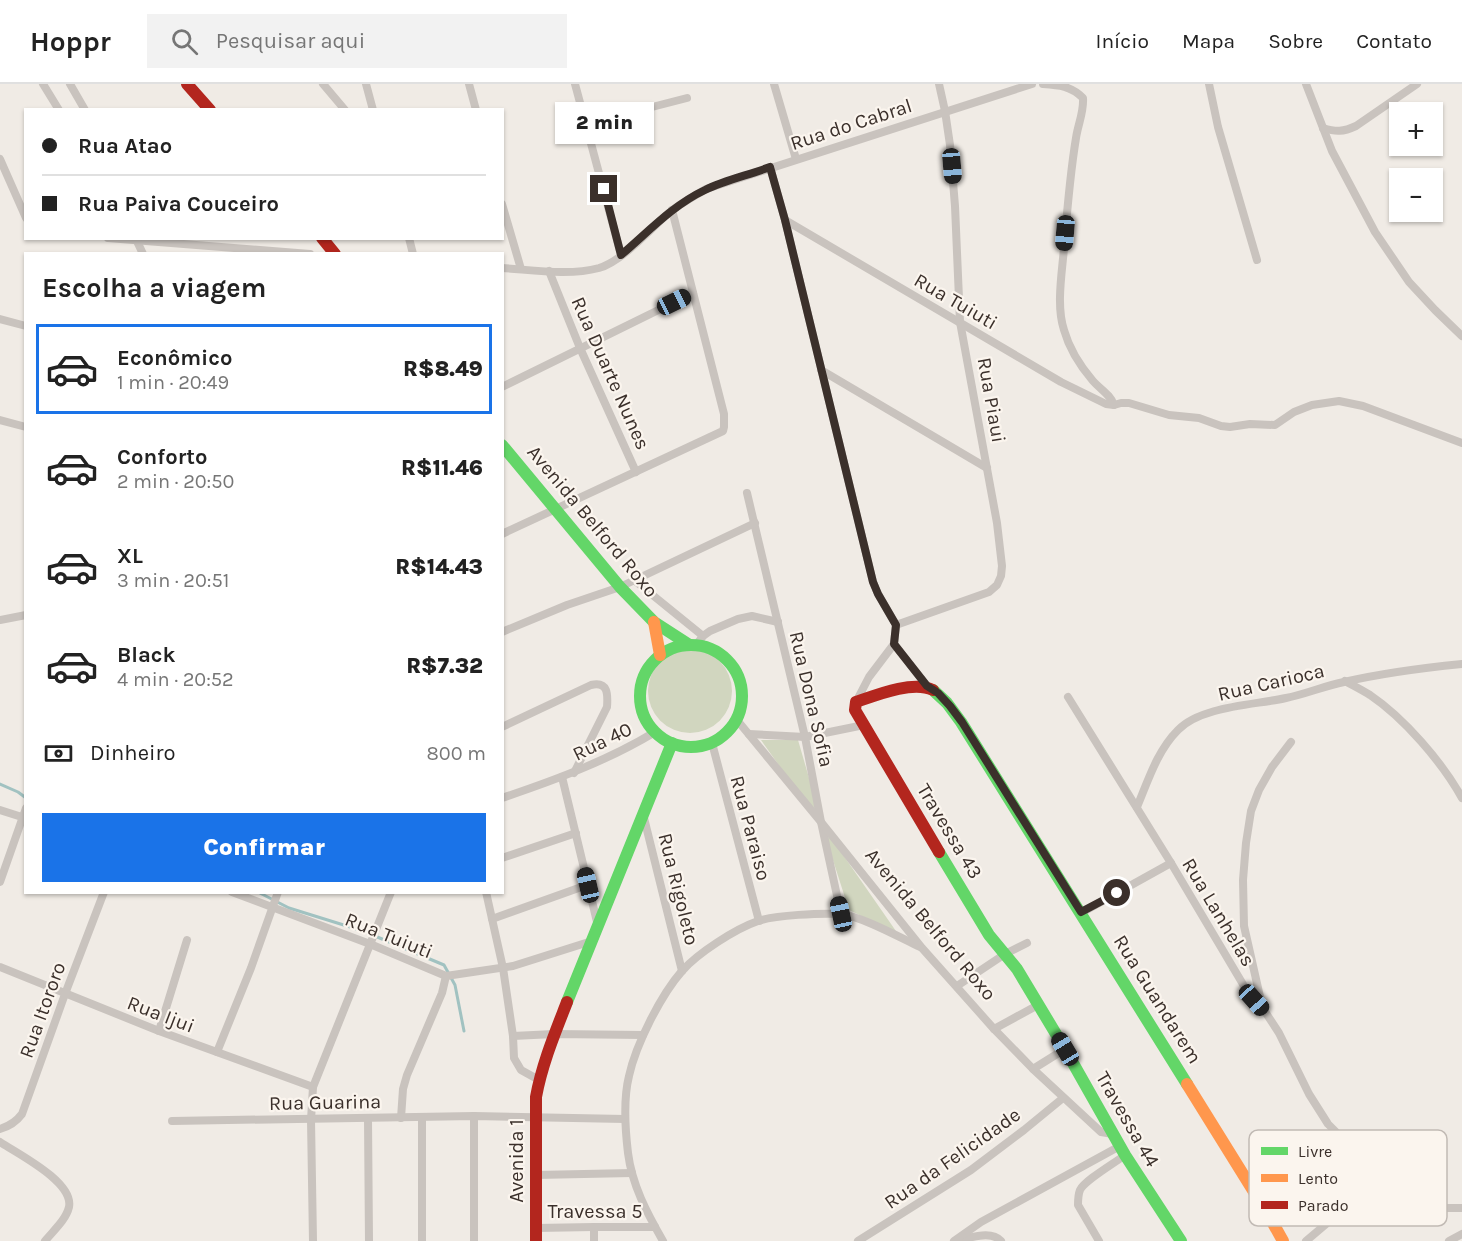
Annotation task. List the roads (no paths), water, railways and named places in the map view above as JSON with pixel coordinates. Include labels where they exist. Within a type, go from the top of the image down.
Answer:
[{"type":"street","points":[[43,84],[57,108]]},
{"type":"street","points":[[70,84],[84,108]]},
{"type":"street","points":[[187,84],[208,108]]},
{"type":"street","points":[[322,84],[343,108]]},
{"type":"street","points":[[366,84],[372,108]]},
{"type":"street","points":[[469,84],[475,108]]},
{"type":"street","points":[[575,84],[621,255]]},
{"type":"street","points":[[774,84],[795,159]]},
{"type":"street","name":"Rua Piaui","points":[[896,625],[989,592],[998,585],[1002,566],[997,523],[960,322],[950,145],[939,84]]},
{"type":"street","name":"Rua do Cabral","points":[[549,271],[571,272],[598,268],[611,263],[672,210],[706,189],[1032,84]]},
{"type":"street","points":[[1043,84],[1061,85],[1073,89],[1083,98],[1084,106],[1073,154],[1061,276],[1060,310],[1068,341],[1078,360],[1093,381],[1109,395],[1114,405]]},
{"type":"street","points":[[1209,84],[1218,127],[1257,260]]},
{"type":"street","points":[[1306,84],[1332,151],[1375,232],[1409,282],[1462,336]]},
{"type":"street","points":[[1323,128],[1336,132],[1356,126],[1417,84]]},
{"type":"street","points":[[586,124],[687,98]]},
{"type":"street","points":[[1,164],[24,214]]},
{"type":"street","points":[[749,734],[805,737],[864,725],[855,710],[856,702],[869,677],[894,644],[896,625],[873,582],[770,167]]},
{"type":"street","points":[[636,472],[722,432],[724,427],[724,414],[672,210]]},
{"type":"street","points":[[504,211],[521,269]]},
{"type":"street","name":"Rua Tuiuti","points":[[785,220],[1061,382],[1095,399],[1114,405],[1129,403],[1169,415],[1199,418],[1230,427],[1250,424],[1275,425],[1294,412],[1312,405],[1339,401],[1363,406],[1462,443]]},
{"type":"street","points":[[136,240],[164,240],[212,250],[261,252]]},
{"type":"street","points":[[324,240],[334,252]]},
{"type":"street","points":[[504,268],[549,271]]},
{"type":"street","name":"Rua Duarte Nunes","points":[[504,533],[636,472],[580,348],[549,271]]},
{"type":"street","points":[[504,386],[693,293]]},
{"type":"street","points":[[0,320],[24,326]]},
{"type":"street","points":[[821,370],[987,468]]},
{"type":"street","points":[[0,420],[24,426]]},
{"type":"street","name":"Avenida Belford Roxo","points":[[504,447],[620,587],[654,622],[720,653],[731,663],[739,676],[742,690],[742,705],[736,720],[922,948],[994,1029],[1063,1098],[1101,1132],[1113,1134]]},
{"type":"street","name":"Rua Dona Sofia","points":[[747,493],[805,737],[841,914]]},
{"type":"street","points":[[504,631],[567,605],[620,587],[755,524]]},
{"type":"street","points":[[634,580],[696,641]]},
{"type":"street","points":[[0,620],[24,615]]},
{"type":"street","points":[[736,720],[726,733],[712,743],[685,746],[672,743],[663,739],[646,721],[641,708],[640,693],[643,679],[649,667],[660,655],[696,641],[710,631],[738,619],[752,616],[778,622]]},
{"type":"street","name":"Avenida Belford Roxo","points":[[654,622],[660,655]]},
{"type":"street","points":[[894,644],[927,686]]},
{"type":"street","name":"Rua Carioca","points":[[1137,807],[1162,750],[1179,729],[1201,715],[1288,698],[1345,681],[1462,664]]},
{"type":"street","points":[[1345,681],[1372,696],[1398,718],[1424,745],[1462,798]]},
{"type":"street","points":[[504,726],[591,685],[602,685],[608,699],[607,707],[574,773]]},
{"type":"street","points":[[856,702],[907,687],[927,686]]},
{"type":"street","name":"Rua Guandarem","points":[[927,686],[938,693],[962,722],[1249,1184]]},
{"type":"street","name":"Rua Lanhelas","points":[[1068,697],[1172,863],[1247,990],[1279,1033],[1309,1094],[1334,1130]]},
{"type":"street","name":"Travessa 43","points":[[864,725],[989,935],[1005,954]]},
{"type":"street","name":"Rua 40","points":[[504,797],[574,773],[635,745],[655,732]]},
{"type":"street","points":[[1263,1010],[1244,926],[1243,880],[1246,843],[1251,811],[1259,790],[1290,742]]},
{"type":"street","name":"Avenida 1","points":[[536,1234],[535,1116],[539,1080],[554,1034],[672,743]]},
{"type":"street","name":"Rua Paraiso","points":[[712,743],[759,921]]},
{"type":"street","points":[[562,777],[598,926]]},
{"type":"street","points":[[0,810],[24,818],[0,882]]},
{"type":"street","name":"Rua Rigoleto","points":[[643,814],[682,971]]},
{"type":"street","points":[[504,857],[576,833]]},
{"type":"street","points":[[1081,912],[1172,863]]},
{"type":"street","points":[[492,920],[588,885]]},
{"type":"street","name":"Rua Itororo","points":[[0,1129],[17,1121],[22,1114],[64,994],[103,894]]},
{"type":"street","name":"Rua Tuiuti","points":[[243,894],[276,900],[450,975]]},
{"type":"street","points":[[313,1241],[311,1120],[313,1087],[390,894]]},
{"type":"street","points":[[486,894],[502,968],[513,1036],[514,1058],[521,1070],[539,1080]]},
{"type":"street","points":[[217,1052],[276,900]]},
{"type":"street","points":[[663,1241],[639,1196],[632,1173],[628,1154],[625,1101],[628,1077],[643,1035],[661,1002],[682,971],[720,942],[759,921],[780,917],[841,914],[922,948]]},
{"type":"street","points":[[159,1031],[187,940]]},
{"type":"street","points":[[450,975],[502,968],[592,940]]},
{"type":"street","points":[[957,986],[1005,954],[1027,943]]},
{"type":"street","name":"Travessa 44","points":[[1005,954],[1065,1049],[1123,1151],[1181,1241]]},
{"type":"street","name":"Rua Ijui","points":[[0,967],[159,1031],[313,1087]]},
{"type":"street","name":"Rua Guarina","points":[[172,1121],[401,1118],[403,1089],[407,1075],[450,975]]},
{"type":"street","points":[[994,1029],[1038,1005]]},
{"type":"street","points":[[513,1036],[643,1035]]},
{"type":"street","points":[[1033,1069],[1065,1049]]},
{"type":"street","name":"Rua da Felicidade","points":[[858,1241],[971,1170],[1063,1098]]},
{"type":"street","points":[[474,1116],[474,1241]]},
{"type":"street","points":[[401,1118],[535,1116],[625,1119]]},
{"type":"street","points":[[422,1117],[422,1241]]},
{"type":"street","points":[[368,1119],[369,1241]]},
{"type":"street","points":[[0,1142],[53,1177],[69,1196],[66,1215],[45,1241]]},
{"type":"street","points":[[954,1241],[981,1222],[1123,1151]]},
{"type":"street","points":[[1099,1241],[1078,1204],[1080,1190],[1123,1151]]},
{"type":"street","name":"Travessa 5","points":[[536,1175],[632,1173]]},
{"type":"street","name":"Rua Guandarem","points":[[1275,1226],[1283,1241]]},
{"type":"street","points":[[1306,1241],[1324,1226]]},
{"type":"street","points":[[594,1227],[594,1241]]},
{"type":"street","name":"Travessa 5","points":[[536,1234],[594,1227],[655,1227]]},
{"type":"street","points":[[1449,1241],[1462,1234]]},
{"type":"street","points":[[954,1241],[990,1235],[1001,1241]]},
{"type":"waterway","points":[[0,784],[24,796]]},
{"type":"waterway","points":[[262,894],[289,908],[363,931],[444,965],[455,985],[464,1031]]}]
